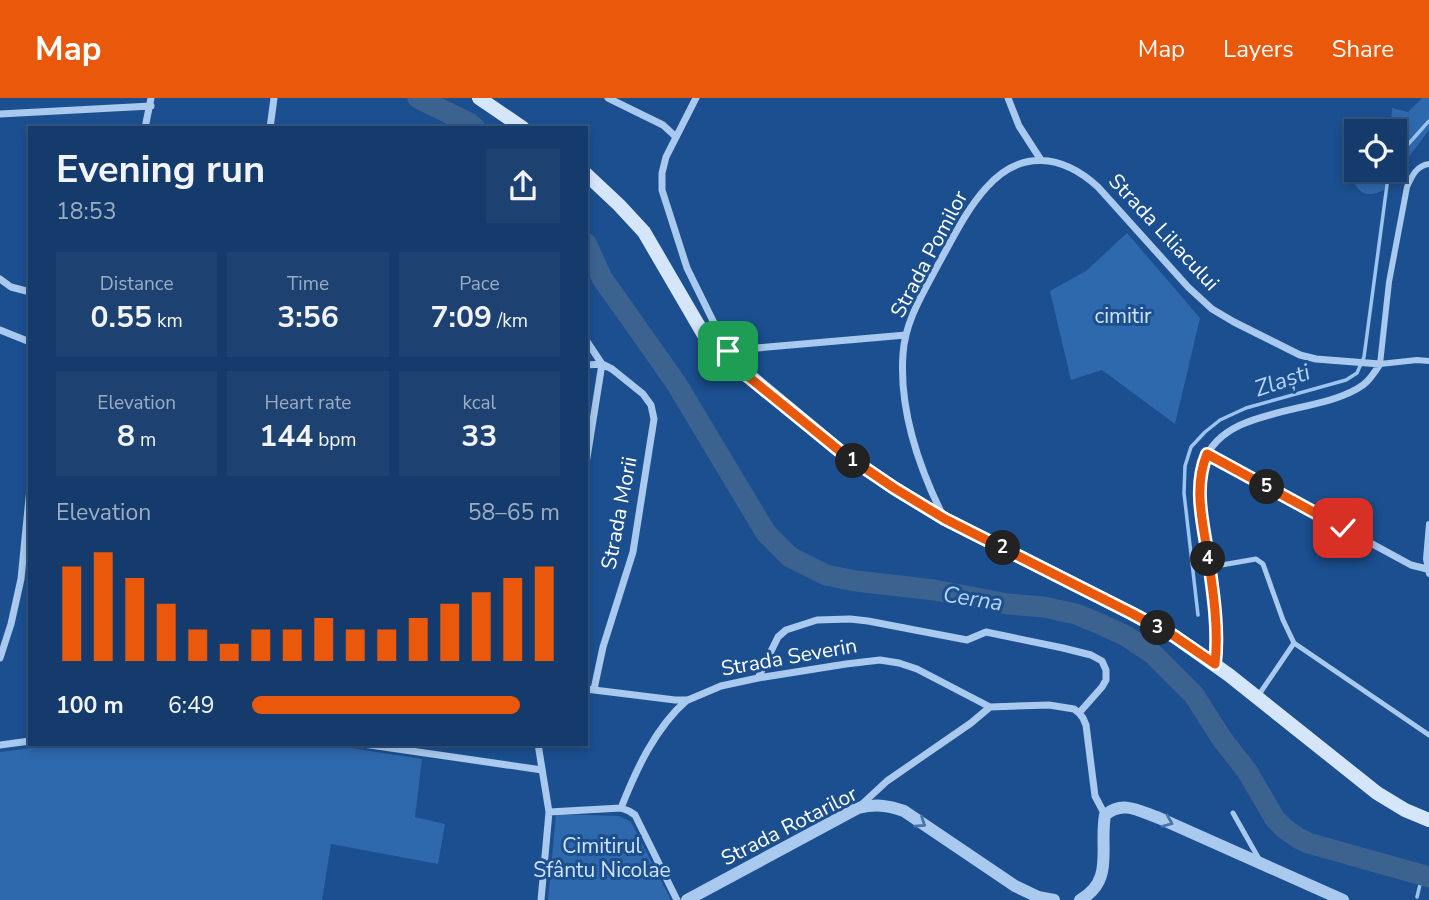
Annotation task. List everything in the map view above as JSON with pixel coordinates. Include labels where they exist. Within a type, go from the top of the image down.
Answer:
[{"type":"main road","points":[[479,98],[520,126]]},
{"type":"main road","points":[[588,176],[644,232],[704,335],[719,352],[841,452],[945,519],[1174,636],[1215,664],[1377,793],[1405,810],[1429,820]]},
{"type":"street","points":[[270,126],[274,98]]},
{"type":"street","points":[[608,98],[663,125],[676,137]]},
{"type":"street","points":[[696,98],[666,157],[662,190],[687,268],[716,327],[719,352],[906,335]]},
{"type":"street","points":[[1008,98],[1019,126],[1041,160]]},
{"type":"street","points":[[0,114],[151,102],[145,126]]},
{"type":"street","name":"Strada Pomilor","points":[[945,519],[920,464],[909,423],[903,379],[906,335],[919,300],[972,206],[986,188],[1012,167],[1041,160]]},
{"type":"street","name":"Strada Liliacului","points":[[1041,160],[1063,165],[1087,177],[1188,287],[1212,309],[1300,355],[1380,364]]},
{"type":"street","points":[[1215,664],[1216,639],[1201,510],[1202,465],[1212,447],[1229,432],[1245,423],[1332,399],[1368,381],[1380,364],[1389,282],[1407,187],[1414,173],[1429,164]]},
{"type":"street","points":[[0,279],[11,287],[28,291]]},
{"type":"street","points":[[0,330],[28,341]]},
{"type":"street","points":[[588,344],[602,364],[588,452]]},
{"type":"street","points":[[1380,364],[1429,361]]},
{"type":"street","points":[[588,365],[602,364]]},
{"type":"street","name":"Strada Morii","points":[[590,689],[633,552],[654,419],[651,405],[643,394],[602,364]]},
{"type":"street","points":[[1207,454],[1428,572]]},
{"type":"street","points":[[0,658],[17,601],[28,508]]},
{"type":"street","points":[[1428,572],[1426,559],[1429,524]]},
{"type":"street","points":[[758,678],[778,637],[786,630],[817,620],[868,621],[967,640],[986,632],[1091,655],[1102,662],[1106,670],[1106,680],[1079,713]]},
{"type":"street","name":"Strada Severin","points":[[590,689],[688,700],[721,686],[758,678],[880,660],[916,669],[990,707]]},
{"type":"street","points":[[621,808],[659,733],[677,709],[688,700]]},
{"type":"street","points":[[858,808],[887,781],[990,707],[1049,705],[1074,709],[1086,725],[1095,796],[1105,815],[1101,879],[1094,896],[1080,900]]},
{"type":"street","points":[[0,735],[2,745],[28,741]]},
{"type":"street","points":[[377,746],[542,770]]},
{"type":"street","points":[[538,746],[549,812],[541,900]]},
{"type":"street","name":"Strada Rotarilor","points":[[687,900],[858,808],[872,805],[889,806],[904,811],[1014,886],[1038,897],[1055,900]]},
{"type":"street","points":[[549,812],[621,808],[635,815],[677,900]]},
{"type":"street","points":[[1105,815],[1115,808],[1135,809],[1343,900]]},
{"type":"lane","points":[[1209,567],[1256,559],[1263,564],[1294,643],[1429,736]]},
{"type":"lane","points":[[1257,697],[1294,643]]},
{"type":"lane","points":[[1233,813],[1262,863]]},
{"type":"green space","points":[[1422,98],[1429,98],[1429,130],[1407,159],[1407,119],[1391,119],[1392,108],[1408,112]]},
{"type":"green space","points":[[1354,182],[1390,182],[1384,190],[1369,194],[1363,193]]},
{"type":"green space","name":"cimitir","points":[[1127,233],[1200,318],[1175,424],[1102,370],[1071,380],[1050,291],[1086,271]]},
{"type":"green space","points":[[46,746],[338,746],[422,759],[415,817],[445,824],[438,864],[331,844],[322,900],[0,900],[0,752]]},
{"type":"green space","name":"Cimitirul Sfântu Nicolae","points":[[556,814],[619,816],[631,822],[671,900],[548,900]]},
{"type":"waterway","name":"Cerna","points":[[418,98],[473,126]]},
{"type":"waterway","name":"Zlaști","points":[[1407,146],[1429,121]]},
{"type":"waterway","name":"Zlaști","points":[[1198,615],[1184,493],[1185,466],[1191,447],[1220,420],[1246,408],[1346,380],[1357,373],[1364,357],[1387,182]]},
{"type":"waterway","name":"Cerna","points":[[588,247],[602,278],[676,383],[766,533],[790,557],[826,575],[856,581],[934,590],[1076,614],[1126,636],[1153,654],[1194,695],[1222,739],[1247,771],[1275,819],[1284,828],[1308,843],[1429,877]]},
{"type":"waterway","points":[[1417,897],[1422,876]]},
{"type":"route","points":[[728,351],[723,356],[841,452],[894,488],[945,519],[1174,636],[1215,664],[1217,649],[1213,589],[1200,491],[1202,465],[1207,454],[1343,528]]}]
